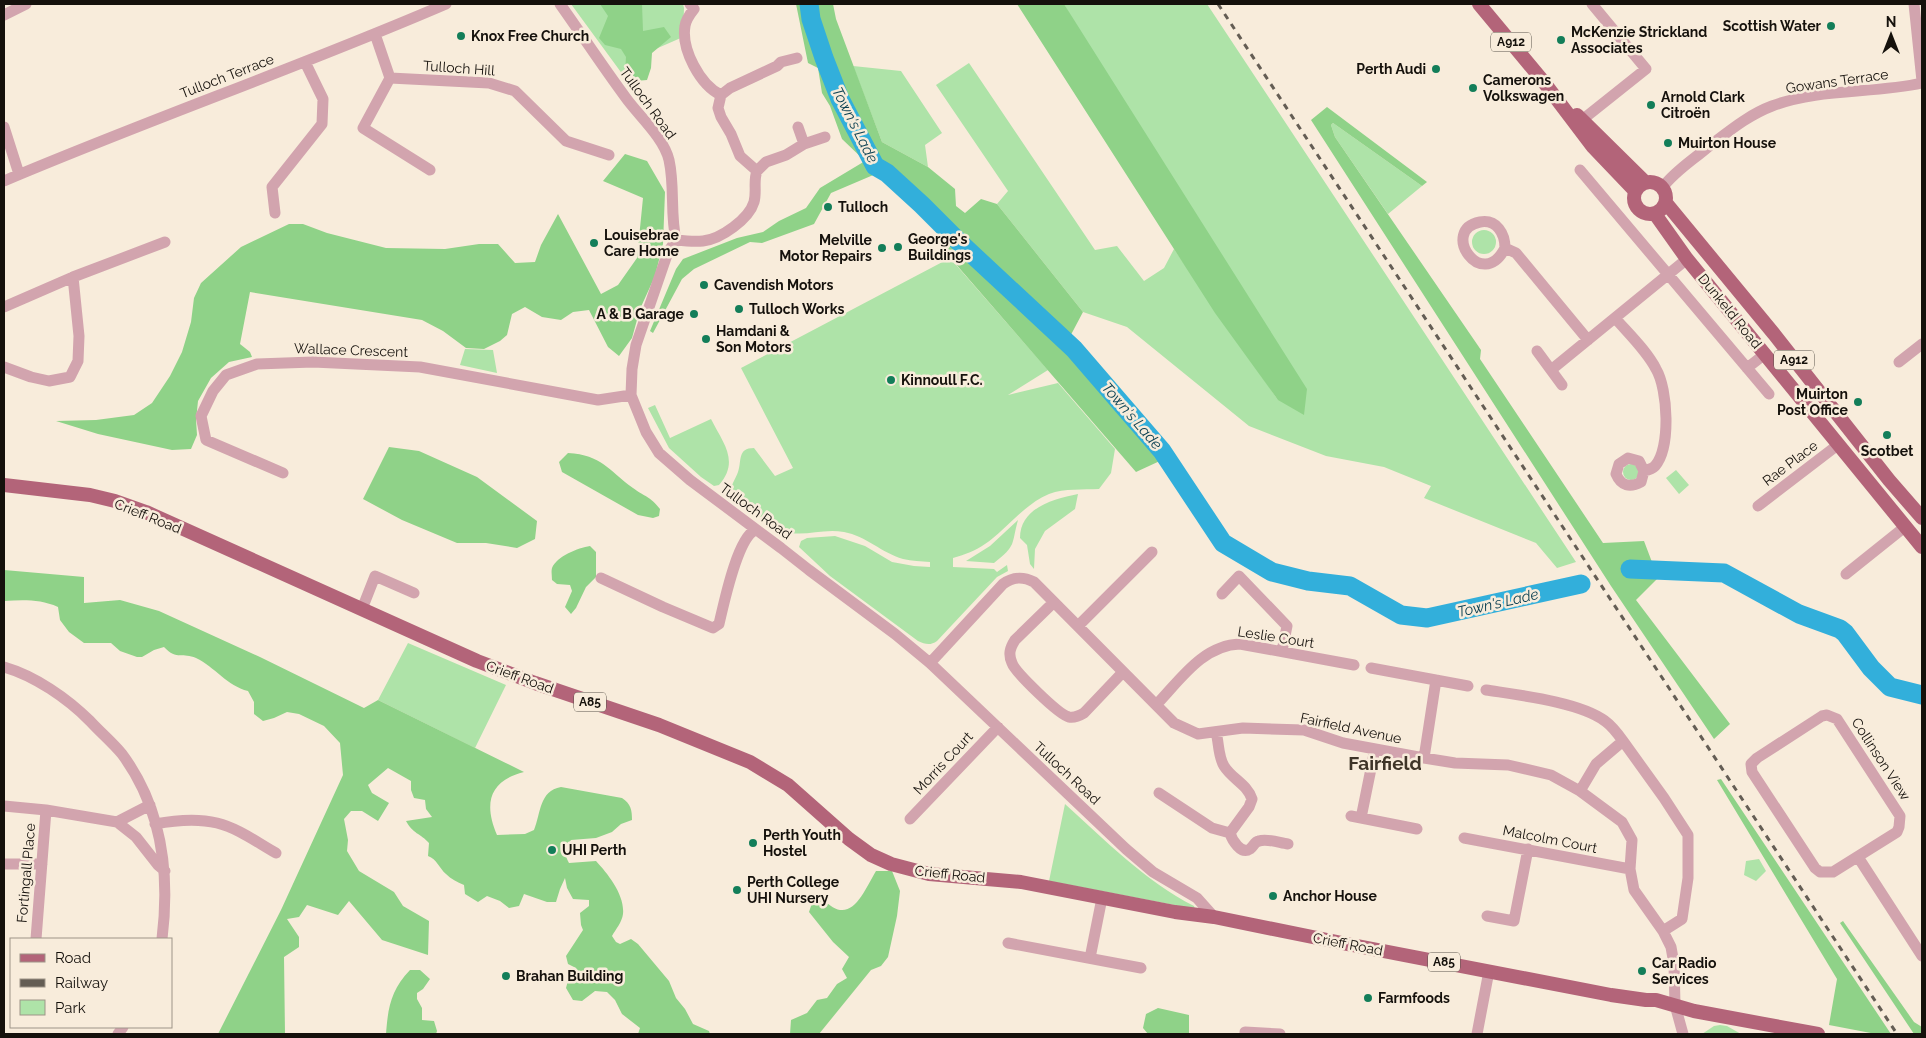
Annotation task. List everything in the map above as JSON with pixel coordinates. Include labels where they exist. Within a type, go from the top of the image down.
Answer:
[{"type":"main road","name":"A912","points":[[1479,4],[1543,81],[1593,147],[1640,187]]},
{"type":"main road","name":"A912","points":[[1543,81],[1582,120],[1640,187]]},
{"type":"main road","name":"A912","points":[[1655,214],[1644,213],[1636,206],[1634,196],[1640,187],[1656,182],[1663,187],[1666,193],[1666,203]]},
{"type":"main road","points":[[1655,214],[1666,203]]},
{"type":"main road","name":"Dunkeld Road","points":[[1666,203],[1774,334],[1889,480],[1922,518]]},
{"type":"main road","name":"Dunkeld Road","points":[[1655,214],[1687,259],[1922,546]]},
{"type":"main road","name":"Crieff Road","points":[[4,485],[90,495],[115,501],[146,512],[496,668],[659,725],[750,762],[788,785],[849,839],[871,855],[891,864],[929,874],[997,879],[1214,917],[1611,995],[1656,1000],[1694,1011],[1818,1034]]},
{"type":"street","points":[[4,15],[26,4]]},
{"type":"street","name":"Tulloch Terrace","points":[[4,181],[77,150],[305,62],[446,4]]},
{"type":"street","name":"Tulloch Road","points":[[560,4],[626,98],[656,136],[669,159],[672,222],[676,240],[668,252],[636,346],[632,370],[632,395],[646,432],[659,452],[690,480],[895,634],[930,663],[1126,849],[1153,872],[1196,898],[1214,917]]},
{"type":"street","points":[[1582,120],[1646,69],[1592,4]]},
{"type":"street","points":[[1914,4],[1922,82]]},
{"type":"street","points":[[695,5],[686,22],[684,39],[698,75],[711,90],[721,95]]},
{"type":"street","points":[[375,34],[390,78],[364,128],[430,170]]},
{"type":"street","points":[[776,51],[781,62]]},
{"type":"street","points":[[756,171],[740,156],[731,134],[721,117],[718,108],[721,95],[730,88],[777,66],[781,62],[797,58]]},
{"type":"street","points":[[275,213],[272,187],[322,124],[323,99],[305,62]]},
{"type":"street","name":"Tulloch Hill","points":[[390,78],[489,83],[515,91],[566,141],[609,155]]},
{"type":"street","name":"Gowans Terrace","points":[[1663,187],[1683,167],[1734,128],[1772,106],[1817,96],[1906,86],[1922,82]]},
{"type":"street","points":[[4,127],[19,174]]},
{"type":"street","points":[[798,127],[804,144]]},
{"type":"street","points":[[676,240],[708,240],[741,222],[749,213],[753,203],[756,171],[766,162],[786,155],[804,144],[825,137]]},
{"type":"street","name":"Dunkeld Road","points":[[1580,170],[1769,394]]},
{"type":"street","points":[[4,307],[165,242]]},
{"type":"street","points":[[1505,248],[1516,253],[1588,340]]},
{"type":"street","points":[[1551,370],[1687,259]]},
{"type":"street","points":[[4,367],[31,377],[49,381],[70,377],[78,361],[79,336],[73,278]]},
{"type":"street","points":[[1615,318],[1656,368],[1662,383],[1665,417],[1663,449],[1655,466],[1644,471]]},
{"type":"street","points":[[1899,362],[1922,344]]},
{"type":"street","points":[[1537,351],[1562,385]]},
{"type":"street","points":[[1747,368],[1765,354]]},
{"type":"street","name":"Wallace Crescent","points":[[283,473],[206,440],[201,416],[213,391],[226,375],[257,364],[266,363],[313,362],[420,367],[598,400],[632,395]]},
{"type":"street","name":"Rae Place","points":[[1758,506],[1840,444]]},
{"type":"street","points":[[1846,574],[1906,526]]},
{"type":"street","points":[[601,578],[713,628],[718,624],[732,573],[743,544],[750,532],[755,530]]},
{"type":"street","points":[[1078,626],[1152,552]]},
{"type":"street","points":[[362,609],[375,576],[414,593]]},
{"type":"street","points":[[1222,594],[1239,576],[1287,626],[1282,651]]},
{"type":"street","name":"Fairfield Avenue","points":[[930,663],[1003,584],[1010,579],[1020,578],[1034,582],[1174,723],[1198,734],[1243,728],[1304,730],[1343,743],[1424,758],[1455,763],[1508,765],[1551,775],[1580,791],[1622,822],[1632,840],[1630,869],[1634,890],[1663,931],[1671,947],[1674,964],[1674,1005],[1683,1034]]},
{"type":"street","points":[[1054,602],[1015,640],[1010,648],[1012,665],[1037,691],[1059,712],[1068,717],[1077,717],[1084,713],[1124,672]]},
{"type":"street","name":"Leslie Court","points":[[1157,704],[1201,659],[1219,648],[1240,644],[1354,665]]},
{"type":"street","points":[[4,667],[20,672],[74,705],[121,754],[150,805],[155,824],[165,871],[162,938]]},
{"type":"street","points":[[1371,668],[1468,686]]},
{"type":"street","points":[[1424,758],[1436,680]]},
{"type":"street","points":[[1486,690],[1564,704],[1585,710],[1605,721],[1623,741],[1688,835],[1688,878],[1682,919],[1663,931]]},
{"type":"street","name":"Collinson View","points":[[1827,715],[1837,719],[1900,816],[1897,832],[1858,857],[1833,872],[1820,872],[1815,868],[1752,772],[1751,764],[1757,758],[1822,716],[1827,715]]},
{"type":"street","name":"Morris Court","points":[[910,819],[998,727]]},
{"type":"street","points":[[1216,732],[1223,764],[1230,774],[1248,790],[1252,799],[1245,813],[1230,833]]},
{"type":"street","points":[[1580,791],[1596,764],[1623,741]]},
{"type":"street","points":[[1375,749],[1356,817],[1416,828]]},
{"type":"street","points":[[1159,793],[1212,828],[1230,833],[1236,844],[1245,850],[1250,849],[1256,842],[1261,840],[1288,844]]},
{"type":"street","points":[[117,822],[150,805]]},
{"type":"street","name":"Fortingall Place","points":[[4,806],[46,810],[117,822],[136,837],[158,866],[165,871]]},
{"type":"street","name":"Fortingall Place","points":[[36,938],[46,810]]},
{"type":"street","points":[[155,824],[191,820],[218,823],[276,853]]},
{"type":"street","name":"Malcolm Court","points":[[1464,838],[1630,869]]},
{"type":"street","points":[[1487,916],[1514,921],[1528,849]]},
{"type":"street","points":[[1858,857],[1922,956]]},
{"type":"street","points":[[4,864],[42,864]]},
{"type":"street","points":[[1090,958],[1102,898]]},
{"type":"street","points":[[1008,943],[1141,968]]},
{"type":"street","points":[[1477,1034],[1489,971]]},
{"type":"street","points":[[1245,1034],[1245,1032],[1280,1034]]},
{"type":"green space","points":[[571,4],[683,4],[683,37],[651,51],[623,75]]},
{"type":"green space","points":[[600,4],[642,4],[643,31],[664,27],[671,37],[652,53],[651,68],[647,80],[636,81],[625,73],[626,57],[621,49],[605,45],[599,38],[608,16]]},
{"type":"green space","points":[[796,4],[833,4],[836,19],[882,142],[928,167],[955,189],[956,206],[965,213],[981,199],[997,204],[1083,312],[1065,346],[1175,454],[1136,472],[941,247],[945,236],[878,173],[831,193],[814,224],[762,243],[750,242],[694,269],[682,279],[653,333],[650,331],[676,269],[683,259],[737,238],[763,232],[779,221],[806,208],[820,188],[865,161],[842,139],[830,106],[822,93],[818,68],[808,63]]},
{"type":"green space","points":[[1017,4],[1064,4],[1307,389],[1304,415],[1278,400],[1215,313]]},
{"type":"green space","points":[[1064,4],[1207,4],[1576,562],[1557,568],[1536,543],[1424,498],[1431,486],[1384,467],[1326,456],[1249,426],[1127,327],[1083,312],[997,204],[1008,191],[936,85],[969,63],[1095,250],[1117,246],[1144,281],[1164,268],[1174,249],[1278,400]]},
{"type":"green space","points":[[853,66],[901,71],[942,133],[925,145],[928,167],[882,142]]},
{"type":"green space","points":[[1327,107],[1427,182],[1422,186],[1333,123],[1331,125],[1335,137],[1481,350],[1480,359],[1603,543],[1644,541],[1658,578],[1636,600],[1730,724],[1714,739],[1611,586],[1311,120]]},
{"type":"green space","points":[[1333,123],[1422,186],[1388,214],[1335,137],[1331,125]]},
{"type":"green space","points":[[625,154],[647,161],[665,192],[663,244],[655,276],[640,309],[632,338],[619,356],[608,347],[589,310],[573,312],[561,320],[542,317],[525,307],[512,314],[507,335],[484,349],[466,348],[443,331],[422,320],[250,292],[240,344],[250,352],[252,357],[229,362],[211,378],[198,401],[197,435],[191,449],[172,450],[98,434],[56,421],[96,420],[134,415],[152,403],[170,376],[182,352],[191,322],[194,298],[201,283],[241,247],[289,224],[303,224],[327,233],[386,248],[445,249],[479,244],[498,244],[515,263],[535,262],[541,245],[558,214],[601,294],[618,285],[637,258],[643,198],[603,181]]},
{"type":"green space","points":[[1484,230],[1493,233],[1496,242],[1493,251],[1484,254],[1475,251],[1472,242],[1475,233]]},
{"type":"green space","points":[[950,258],[1048,370],[1008,395],[1058,383],[1115,449],[1111,473],[1099,489],[1068,490],[1049,494],[1031,504],[985,544],[969,553],[953,558],[953,567],[994,569],[997,572],[1007,565],[1008,571],[997,577],[937,641],[928,644],[918,641],[830,576],[799,547],[801,541],[807,538],[835,536],[865,546],[892,562],[930,567],[930,562],[903,559],[860,537],[844,532],[829,531],[800,534],[786,532],[738,503],[730,495],[730,492],[738,472],[741,456],[745,450],[754,448],[775,476],[793,468],[741,368]]},
{"type":"green space","points":[[465,349],[493,350],[497,373],[460,365]]},
{"type":"green space","points":[[655,405],[670,438],[711,419],[724,444],[729,460],[725,476],[719,485],[714,486],[701,477],[669,448],[648,408]]},
{"type":"green space","points":[[389,447],[419,451],[477,477],[537,521],[535,539],[517,548],[486,543],[457,543],[402,520],[363,499]]},
{"type":"green space","points":[[568,453],[580,454],[604,464],[653,502],[660,509],[659,516],[653,518],[638,515],[562,472],[559,462]]},
{"type":"green space","points":[[1631,464],[1639,472],[1631,480],[1623,472]]},
{"type":"green space","points":[[1676,470],[1689,485],[1679,494],[1666,478]]},
{"type":"green space","points":[[1078,494],[1075,509],[1045,531],[1035,549],[1034,569],[1030,564],[1027,545],[1020,538],[1021,528],[1026,519],[1032,512],[1049,502]]},
{"type":"green space","points":[[1018,520],[1010,548],[994,563],[966,561],[990,546]]},
{"type":"green space","points":[[590,546],[596,552],[596,577],[586,587],[571,614],[565,607],[572,591],[570,585],[557,584],[552,580],[552,568],[563,556]]},
{"type":"green space","points":[[4,570],[84,577],[84,603],[120,600],[159,611],[260,657],[364,708],[378,700],[524,772],[503,781],[496,788],[492,796],[490,804],[491,814],[497,835],[525,834],[534,830],[542,804],[548,793],[554,789],[561,787],[622,798],[630,808],[632,820],[621,824],[612,832],[596,838],[571,840],[566,848],[566,857],[569,863],[596,861],[606,872],[615,885],[623,907],[621,920],[612,936],[620,944],[631,939],[638,944],[669,981],[676,998],[685,1009],[693,1024],[709,1031],[710,1034],[638,1034],[640,1028],[622,1014],[615,1000],[607,992],[595,991],[582,1001],[573,1000],[566,988],[569,977],[576,968],[568,964],[566,956],[583,930],[580,913],[589,906],[589,900],[573,899],[567,888],[565,878],[556,902],[547,902],[524,894],[519,906],[509,908],[500,901],[487,896],[478,902],[465,894],[464,885],[448,876],[434,859],[428,856],[429,843],[411,829],[406,821],[432,817],[426,809],[425,800],[414,798],[411,790],[411,781],[388,768],[368,785],[372,793],[389,803],[378,821],[362,811],[351,811],[344,819],[348,840],[347,851],[359,871],[394,892],[403,906],[429,921],[428,955],[382,940],[349,901],[338,915],[307,905],[299,917],[287,919],[299,937],[299,947],[284,957],[285,1034],[218,1034],[281,910],[343,775],[340,743],[324,726],[299,714],[287,712],[263,721],[254,714],[254,702],[248,691],[227,681],[209,666],[191,656],[173,654],[164,647],[142,657],[137,657],[120,651],[111,643],[84,643],[69,632],[60,620],[58,607],[38,601],[4,601]]},
{"type":"green space","points":[[408,643],[506,685],[475,748],[378,700]]},
{"type":"green space","points":[[1721,779],[1891,1034],[1876,1034],[1829,1025],[1837,979],[1717,780]]},
{"type":"green space","points":[[1065,804],[1142,872],[1159,885],[1194,906],[1195,909],[1049,881]]},
{"type":"green space","points":[[1759,859],[1766,871],[1756,881],[1744,875],[1746,861]]},
{"type":"green space","points":[[876,871],[892,871],[900,891],[897,916],[888,957],[881,966],[871,970],[819,1034],[790,1034],[791,1020],[807,1013],[817,1000],[827,998],[837,984],[847,978],[842,969],[849,957],[833,942],[809,912],[814,897],[822,898],[832,907],[840,910],[848,909],[861,897]]},
{"type":"green space","points":[[1843,921],[1914,1022],[1922,1027],[1922,1034],[1914,1034],[1840,923]]},
{"type":"green space","points":[[410,970],[420,970],[430,979],[423,989],[417,993],[417,999],[422,1008],[422,1020],[434,1021],[436,1034],[386,1034],[392,999]]},
{"type":"green space","points":[[1158,1008],[1189,1015],[1189,1034],[1148,1034],[1143,1028],[1146,1014]]},
{"type":"green space","points":[[1714,1026],[1727,1026],[1741,1034],[1702,1034]]},
{"type":"waterway","name":"Town's Lade","points":[[809,4],[811,19],[840,99],[875,166],[887,173],[922,205],[1074,349],[1162,451],[1223,543],[1272,572],[1308,581],[1350,586],[1401,615],[1427,618],[1581,584]]},
{"type":"waterway","name":"Town's Lade","points":[[1630,569],[1724,573],[1799,614],[1840,629],[1871,668],[1890,687],[1922,695]]},
{"type":"railway","points":[[1218,4],[1897,1034]]},
{"type":"place","name":"Scottish Water","points":[[1831,26]]},
{"type":"place","name":"Knox Free Church","points":[[461,36]]},
{"type":"place","name":"McKenzie Strickland Associates","points":[[1561,40]]},
{"type":"place","name":"Perth Audi","points":[[1436,69]]},
{"type":"place","name":"Camerons Volkswagen","points":[[1473,88]]},
{"type":"place","name":"Arnold Clark Citroën","points":[[1651,105]]},
{"type":"place","name":"Muirton House","points":[[1668,143]]},
{"type":"place","name":"Tulloch","points":[[828,207]]},
{"type":"place","name":"Louisebrae Care Home","points":[[594,243]]},
{"type":"place","name":"George's Buildings","points":[[898,247]]},
{"type":"place","name":"Melville Motor Repairs","points":[[882,248]]},
{"type":"place","name":"Cavendish Motors","points":[[704,285]]},
{"type":"place","name":"Tulloch Works","points":[[739,309]]},
{"type":"place","name":"A & B Garage","points":[[694,314]]},
{"type":"place","name":"Hamdani & Son Motors","points":[[706,339]]},
{"type":"place","name":"Kinnoull F.C.","points":[[891,380]]},
{"type":"place","name":"Muirton Post Office","points":[[1858,402]]},
{"type":"place","name":"Scotbet","points":[[1887,435]]},
{"type":"place","name":"Perth Youth Hostel","points":[[753,843]]},
{"type":"place","name":"UHI Perth","points":[[552,850]]},
{"type":"place","name":"Perth College UHI Nursery","points":[[737,890]]},
{"type":"place","name":"Anchor House","points":[[1273,896]]},
{"type":"place","name":"Car Radio Services","points":[[1642,971]]},
{"type":"place","name":"Brahan Building","points":[[506,976]]},
{"type":"place","name":"Farmfoods","points":[[1368,998]]},
{"type":"district","name":"Fairfield","points":[[1385,763]]}]
